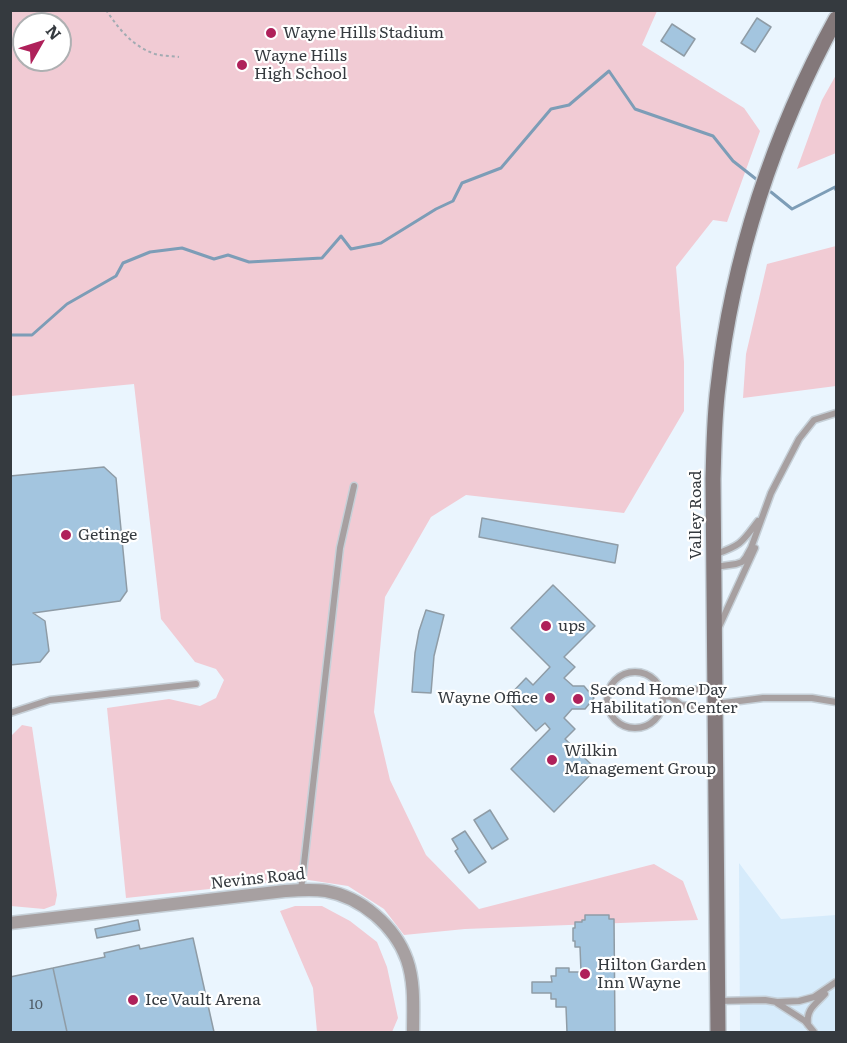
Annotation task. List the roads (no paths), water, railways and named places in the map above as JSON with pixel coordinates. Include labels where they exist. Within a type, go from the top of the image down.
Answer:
[{"type":"main road","name":"Valley Road","points":[[718,1032],[713,479],[714,432],[721,360],[732,302],[752,221],[772,161],[800,90],[837,19]]},
{"type":"street","name":"Nevins Road","points":[[10,923],[302,890],[327,891],[369,910],[386,926],[397,941],[407,959],[412,986],[413,1032]]},
{"type":"lane","points":[[714,561],[735,564],[742,562],[751,548],[771,493],[799,439],[814,420],[837,413]]},
{"type":"lane","points":[[302,890],[340,548],[354,486]]},
{"type":"lane","points":[[714,561],[742,543],[762,516]]},
{"type":"lane","points":[[714,636],[756,547],[762,516]]},
{"type":"lane","points":[[633,672],[648,674],[659,685],[663,696],[658,716],[649,724],[638,728],[617,723],[606,706],[606,696],[610,686],[633,672]]},
{"type":"lane","points":[[10,713],[50,700],[196,684]]},
{"type":"lane","points":[[671,697],[679,691],[715,688]]},
{"type":"lane","points":[[663,696],[671,697],[681,705],[716,706],[763,698],[812,698],[837,702]]},
{"type":"lane","points":[[717,1001],[799,1001],[814,997],[834,985]]},
{"type":"lane","points":[[808,1025],[807,1016],[810,1010],[834,985]]},
{"type":"lane","points":[[777,1002],[805,1021],[813,1032]]},
{"type":"waterway","points":[[10,335],[32,335],[67,304],[116,276],[123,263],[150,252],[182,248],[214,259],[228,255],[249,262],[322,258],[341,236],[351,249],[381,243],[453,201],[462,183],[501,168],[551,109],[569,105],[609,71],[635,109],[713,136],[733,161],[756,179]]},
{"type":"waterway","points":[[771,192],[792,209],[835,187],[836,190]]},
{"type":"place","name":"Wayne Hills Stadium","points":[[271,33]]},
{"type":"place","name":"Wayne Hills High School","points":[[242,65]]},
{"type":"place","name":"Getinge","points":[[66,535]]},
{"type":"place","name":"ups","points":[[546,626]]},
{"type":"place","name":"Wayne Office","points":[[550,698]]},
{"type":"place","name":"Second Home Day Habilitation Center","points":[[578,699]]},
{"type":"place","name":"Wilkin Management Group","points":[[552,760]]},
{"type":"place","name":"Hilton Garden Inn Wayne","points":[[585,974]]},
{"type":"place","name":"Ice Vault Arena","points":[[133,1000]]}]
